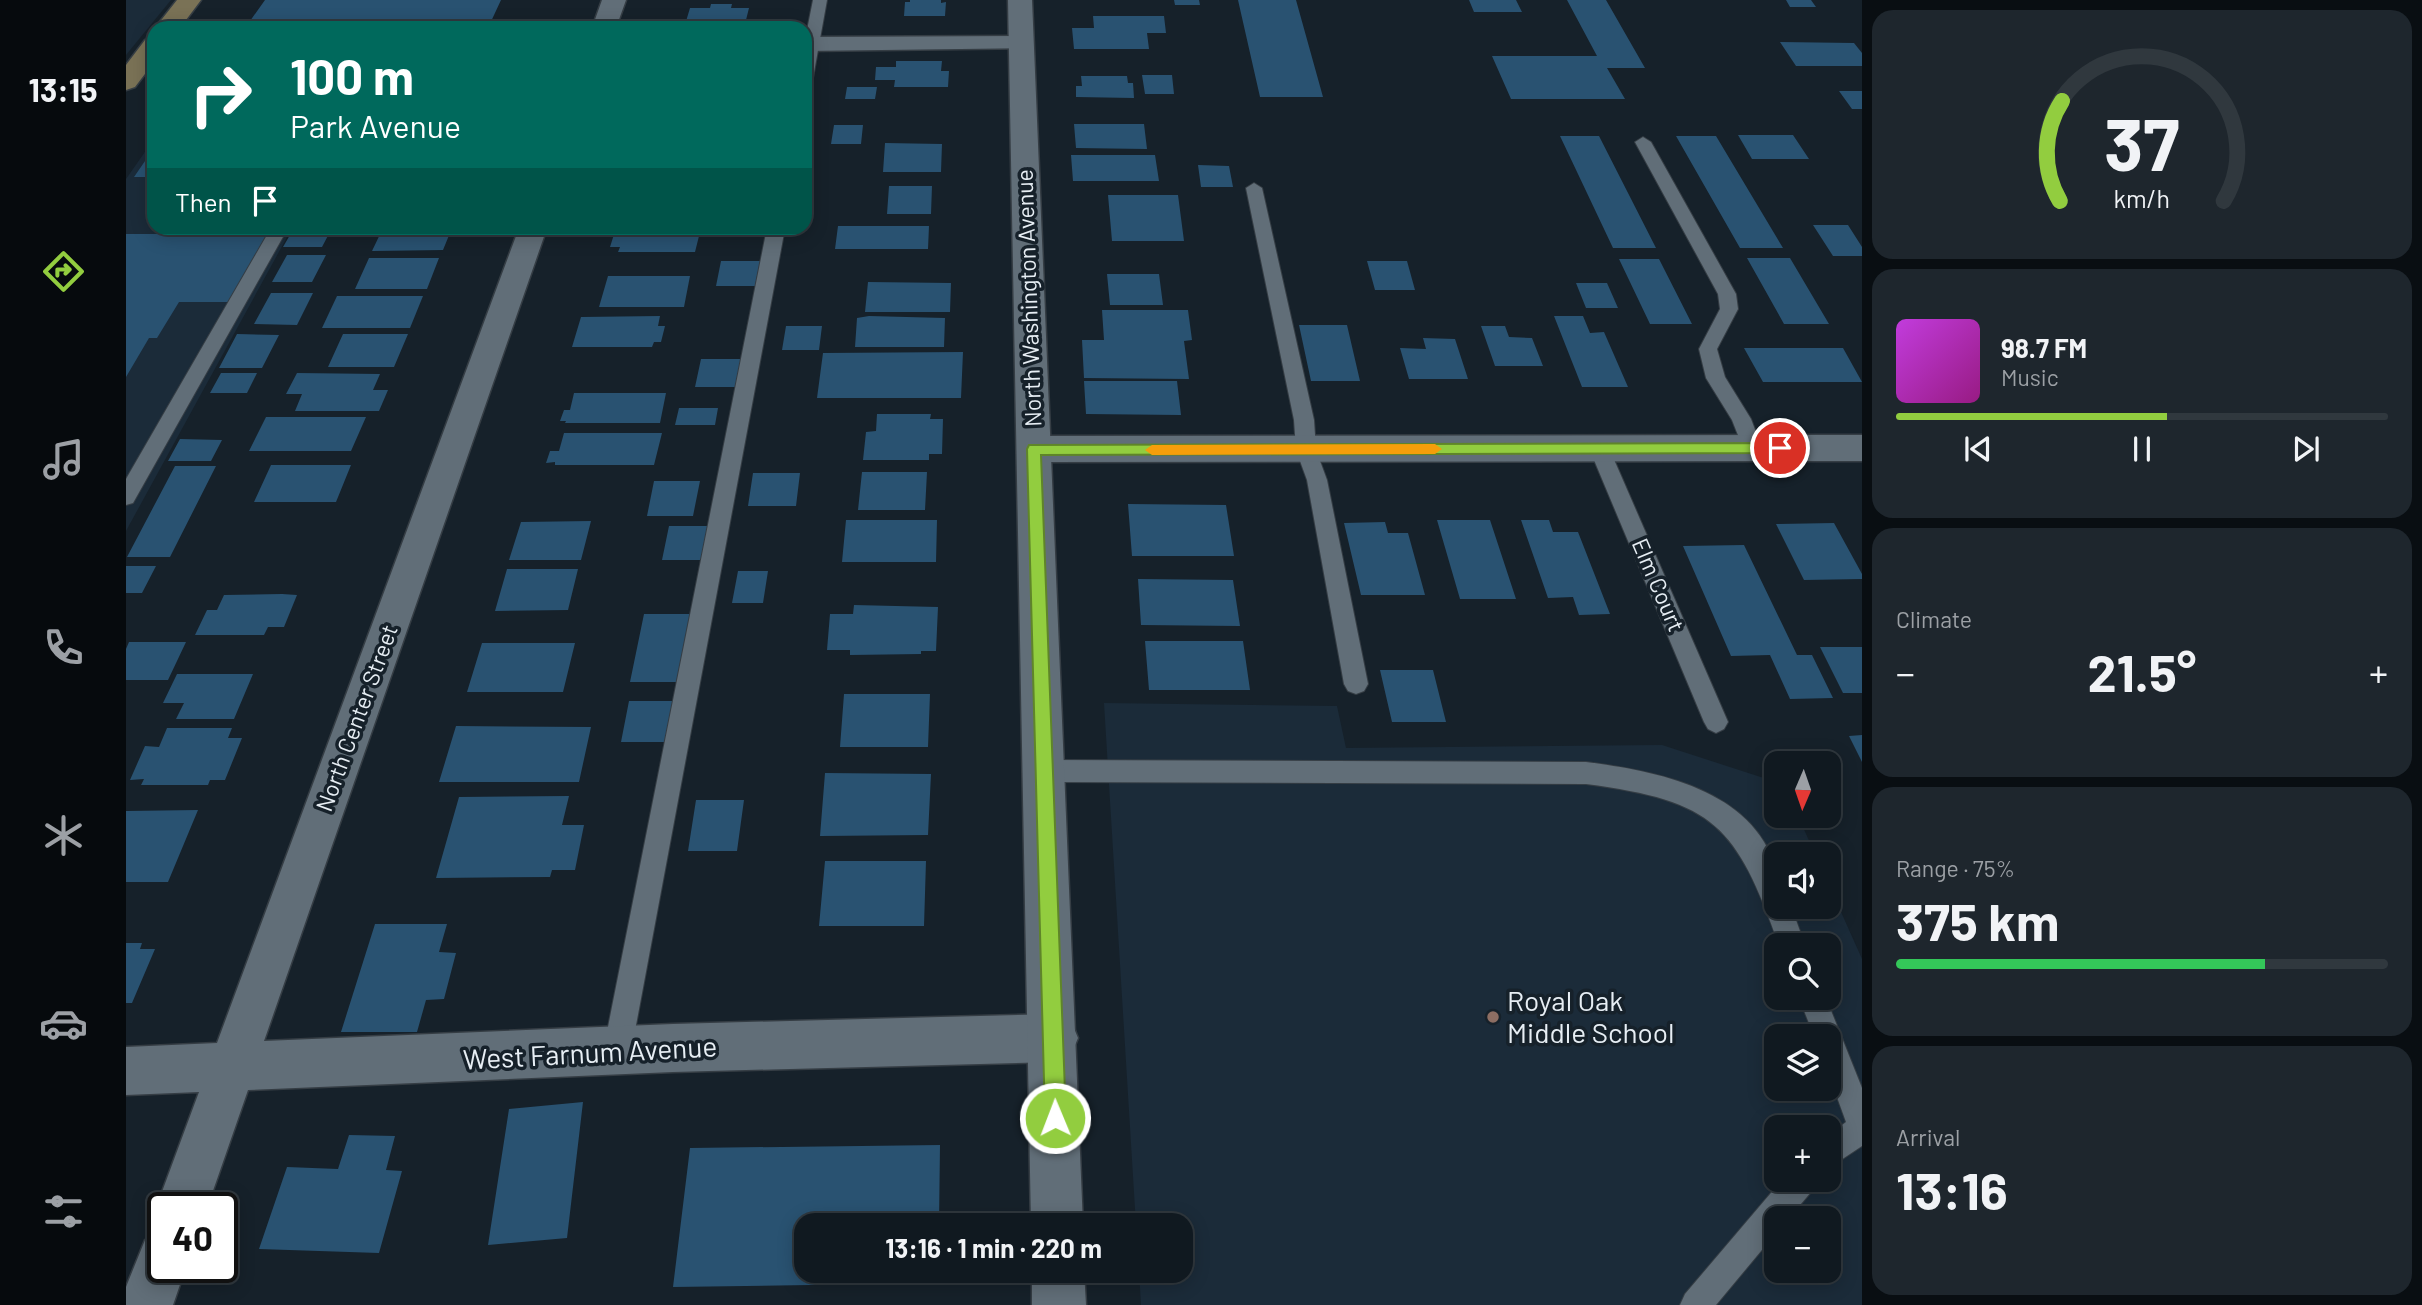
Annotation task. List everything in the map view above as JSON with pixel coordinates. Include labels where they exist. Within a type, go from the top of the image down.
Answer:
[{"type":"main road","points":[[172,21],[189,0]]},
{"type":"main road","points":[[126,82],[147,55]]},
{"type":"street","points":[[606,21],[614,0]]},
{"type":"street","name":"North Washington Avenue","points":[[1020,0],[1054,1038],[1057,1213]]},
{"type":"street","points":[[812,44],[1021,43]]},
{"type":"street","name":"North Center Street","points":[[187,1192],[530,235]]},
{"type":"street","points":[[1034,449],[1862,448]]},
{"type":"street","name":"West Farnum Avenue","points":[[126,1072],[1054,1038]]},
{"type":"street","points":[[146,1305],[154,1283]]},
{"type":"street","points":[[1058,1283],[1059,1305]]},
{"type":"lane","points":[[812,29],[820,0]]},
{"type":"lane","points":[[1643,142],[1727,294],[1730,309],[1708,349],[1716,378],[1741,419],[1752,448]]},
{"type":"lane","points":[[1254,188],[1304,420],[1306,450],[1317,480],[1356,684]]},
{"type":"lane","points":[[126,497],[275,235]]},
{"type":"lane","points":[[617,1052],[775,235]]},
{"type":"lane","name":"Elm Court","points":[[1599,448],[1717,722]]},
{"type":"lane","points":[[1044,771],[1586,773],[1638,780],[1681,792],[1715,811],[1745,838],[1764,872]]},
{"type":"lane","points":[[1841,1071],[1862,1126],[1841,1143]]},
{"type":"lane","points":[[1696,1305],[1791,1192]]},
{"type":"shaded area","points":[[126,0],[171,0],[154,21],[147,21],[147,29],[126,55]]},
{"type":"shaded area","points":[[147,149],[147,235],[288,235],[126,531],[126,179]]},
{"type":"shaded area","name":"Royal Oak Middle School","points":[[1104,703],[1337,706],[1346,748],[1662,745],[1764,778],[1764,828],[1803,828],[1810,842],[1764,842],[1764,919],[1841,919],[1841,912],[1862,959],[1862,1305],[1141,1305],[1140,1283],[1193,1283],[1193,1213],[1135,1213]]},
{"type":"building","points":[[265,0],[501,0],[491,21],[250,21]]},
{"type":"building","points":[[1174,0],[1199,0],[1200,5],[1175,5]]},
{"type":"building","points":[[1238,0],[1296,0],[1323,97],[1260,97]]},
{"type":"building","points":[[1469,0],[1516,0],[1522,12],[1474,12]]},
{"type":"building","points":[[1567,0],[1606,0],[1645,68],[1607,68],[1625,99],[1511,99],[1492,56],[1597,56]]},
{"type":"building","points":[[1786,0],[1811,0],[1816,7],[1790,7]]},
{"type":"building","points":[[905,2],[946,2],[945,16],[904,16]]},
{"type":"building","points":[[711,4],[732,4],[731,8],[749,8],[746,21],[686,21],[690,8],[710,8]]},
{"type":"building","points":[[1093,16],[1164,16],[1166,33],[1147,33],[1149,49],[1074,49],[1072,28],[1094,28]]},
{"type":"building","points":[[1780,42],[1854,43],[1862,53],[1862,66],[1796,66]]},
{"type":"building","points":[[896,61],[942,61],[941,71],[949,71],[948,87],[894,87],[895,80],[875,80],[876,67],[896,67]]},
{"type":"building","points":[[1142,75],[1172,75],[1174,94],[1145,94]]},
{"type":"building","points":[[1081,76],[1127,76],[1128,83],[1133,83],[1134,98],[1076,97],[1076,86],[1082,86]]},
{"type":"building","points":[[847,87],[877,87],[875,99],[845,99]]},
{"type":"building","points":[[1839,91],[1862,91],[1862,109],[1852,109]]},
{"type":"building","points":[[1074,124],[1144,124],[1147,149],[1076,148]]},
{"type":"building","points":[[834,125],[863,125],[861,144],[831,144]]},
{"type":"building","points":[[1738,135],[1793,135],[1809,159],[1752,159]]},
{"type":"building","points":[[1560,136],[1599,136],[1656,248],[1613,248]]},
{"type":"building","points":[[1676,136],[1716,136],[1783,248],[1740,248]]},
{"type":"building","points":[[885,143],[942,144],[941,172],[883,172]]},
{"type":"building","points":[[1071,155],[1155,155],[1159,181],[1073,181]]},
{"type":"building","points":[[147,158],[147,177],[134,177]]},
{"type":"building","points":[[1198,165],[1229,166],[1233,187],[1201,187]]},
{"type":"building","points":[[889,186],[932,186],[931,214],[887,214]]},
{"type":"building","points":[[1108,195],[1178,195],[1184,241],[1112,241]]},
{"type":"building","points":[[1813,225],[1848,225],[1862,247],[1862,256],[1833,256]]},
{"type":"building","points":[[838,226],[929,226],[928,249],[835,249]]},
{"type":"building","points":[[126,234],[268,235],[230,302],[179,302],[157,338],[149,338],[126,377]]},
{"type":"building","points":[[290,235],[328,235],[322,247],[283,247]]},
{"type":"building","points":[[380,235],[449,235],[443,250],[372,251]]},
{"type":"building","points":[[614,235],[699,236],[695,252],[618,252],[620,247],[610,247]]},
{"type":"building","points":[[287,255],[326,255],[312,282],[272,282]]},
{"type":"building","points":[[369,258],[439,258],[427,289],[355,289]]},
{"type":"building","points":[[1747,258],[1790,258],[1829,324],[1784,324]]},
{"type":"building","points":[[1619,259],[1659,259],[1692,324],[1650,324]]},
{"type":"building","points":[[721,261],[760,261],[755,286],[716,286]]},
{"type":"building","points":[[1367,261],[1407,261],[1415,290],[1375,290]]},
{"type":"building","points":[[1107,274],[1159,274],[1163,305],[1110,305]]},
{"type":"building","points":[[608,276],[690,276],[684,307],[599,307]]},
{"type":"building","points":[[868,282],[951,283],[950,312],[865,312]]},
{"type":"building","points":[[1576,283],[1607,283],[1618,308],[1586,308]]},
{"type":"building","points":[[271,293],[313,293],[297,325],[254,324]]},
{"type":"building","points":[[337,296],[423,296],[410,328],[322,328]]},
{"type":"building","points":[[1102,310],[1188,310],[1192,340],[1184,341],[1189,379],[1084,378],[1082,340],[1104,340]]},
{"type":"building","points":[[660,316],[658,326],[665,326],[661,342],[654,342],[652,347],[572,347],[581,317]]},
{"type":"building","points":[[1554,316],[1583,316],[1590,333],[1604,332],[1628,387],[1582,387]]},
{"type":"building","points":[[857,318],[945,318],[944,347],[855,347]]},
{"type":"building","points":[[1299,325],[1347,325],[1360,381],[1311,381]]},
{"type":"building","points":[[786,326],[822,326],[819,350],[782,350]]},
{"type":"building","points":[[1481,326],[1505,326],[1509,337],[1532,338],[1543,366],[1495,366]]},
{"type":"building","points":[[237,334],[279,335],[262,368],[219,368]]},
{"type":"building","points":[[343,334],[408,334],[394,367],[328,367]]},
{"type":"building","points":[[1423,338],[1455,339],[1468,379],[1409,379],[1400,348],[1426,349]]},
{"type":"building","points":[[1744,348],[1843,348],[1862,382],[1763,382]]},
{"type":"building","points":[[963,352],[961,398],[817,398],[823,353]]},
{"type":"building","points":[[701,359],[746,359],[741,387],[695,387]]},
{"type":"building","points":[[221,373],[257,373],[247,393],[210,393]]},
{"type":"building","points":[[297,373],[380,374],[373,390],[388,390],[379,411],[295,411],[302,394],[286,394]]},
{"type":"building","points":[[1084,381],[1177,381],[1181,415],[1086,414]]},
{"type":"building","points":[[574,393],[666,393],[660,423],[565,423],[566,421],[560,421],[564,410],[570,410]]},
{"type":"building","points":[[679,408],[718,408],[715,425],[675,425]]},
{"type":"building","points":[[877,414],[931,414],[930,419],[943,419],[942,454],[929,454],[929,460],[863,460],[866,432],[876,431]]},
{"type":"building","points":[[266,417],[366,417],[351,451],[249,451]]},
{"type":"building","points":[[564,433],[662,433],[654,465],[546,463],[550,451],[559,451]]},
{"type":"building","points":[[180,439],[222,440],[211,461],[168,461]]},
{"type":"building","points":[[271,465],[351,465],[336,502],[254,502]]},
{"type":"building","points":[[175,466],[216,466],[170,557],[127,557]]},
{"type":"building","points":[[862,472],[927,472],[925,510],[858,510]]},
{"type":"building","points":[[753,473],[800,473],[796,506],[748,506]]},
{"type":"building","points":[[654,481],[700,481],[693,516],[647,516]]},
{"type":"building","points":[[1128,504],[1226,505],[1234,556],[1132,556]]},
{"type":"building","points":[[846,520],[937,520],[936,562],[842,562]]},
{"type":"building","points":[[1437,520],[1490,520],[1516,599],[1460,599]]},
{"type":"building","points":[[1521,520],[1549,520],[1553,532],[1578,532],[1610,614],[1579,615],[1573,597],[1548,598]]},
{"type":"building","points":[[591,521],[581,560],[509,560],[521,522]]},
{"type":"building","points":[[1385,522],[1388,533],[1408,533],[1425,595],[1361,595],[1344,523]]},
{"type":"building","points":[[1834,523],[1862,574],[1862,579],[1804,580],[1776,524]]},
{"type":"building","points":[[669,526],[709,526],[703,560],[662,560]]},
{"type":"building","points":[[1744,545],[1797,655],[1812,655],[1833,698],[1790,699],[1770,655],[1731,656],[1683,546]]},
{"type":"building","points":[[126,566],[156,566],[142,593],[126,593]]},
{"type":"building","points":[[507,569],[578,569],[568,610],[495,611]]},
{"type":"building","points":[[738,571],[768,571],[763,603],[732,603]]},
{"type":"building","points":[[1138,579],[1233,580],[1240,626],[1141,625]]},
{"type":"building","points":[[224,595],[297,595],[284,627],[268,627],[264,635],[195,635],[207,610],[217,610]]},
{"type":"building","points":[[854,605],[938,607],[936,651],[921,651],[921,654],[850,655],[850,650],[827,650],[830,614],[853,614]]},
{"type":"building","points":[[644,614],[696,614],[684,682],[630,682]]},
{"type":"building","points":[[1145,641],[1243,641],[1250,690],[1149,690]]},
{"type":"building","points":[[129,642],[186,642],[168,680],[126,680],[126,649]]},
{"type":"building","points":[[482,643],[575,643],[563,692],[467,692]]},
{"type":"building","points":[[1820,647],[1862,647],[1862,693],[1843,693]]},
{"type":"building","points":[[1380,670],[1433,670],[1446,722],[1392,722]]},
{"type":"building","points":[[177,674],[253,674],[234,719],[176,719],[184,703],[163,703]]},
{"type":"building","points":[[844,694],[930,694],[928,747],[840,747]]},
{"type":"building","points":[[629,701],[678,701],[670,742],[621,742]]},
{"type":"building","points":[[456,726],[591,727],[579,782],[439,782]]},
{"type":"building","points":[[167,728],[232,728],[228,738],[242,738],[225,780],[210,780],[208,785],[141,785],[144,779],[130,780],[145,746],[159,747]]},
{"type":"building","points":[[1862,735],[1862,762],[1849,736]]},
{"type":"building","points":[[825,773],[931,774],[928,835],[820,836]]},
{"type":"building","points":[[569,796],[562,825],[584,825],[575,870],[552,870],[550,877],[436,878],[459,797]]},
{"type":"building","points":[[696,800],[744,800],[737,851],[688,851]]},
{"type":"building","points":[[198,810],[168,882],[126,882],[126,811]]},
{"type":"building","points":[[825,861],[926,861],[924,926],[819,926]]},
{"type":"building","points":[[375,924],[447,924],[439,952],[456,953],[444,999],[426,1000],[417,1032],[341,1032]]},
{"type":"building","points":[[126,943],[142,943],[140,949],[155,949],[132,1003],[126,1003]]},
{"type":"building","points":[[583,1102],[567,1238],[488,1245],[509,1109]]},
{"type":"building","points":[[349,1135],[395,1136],[386,1170],[402,1171],[379,1253],[259,1249],[287,1167],[338,1169]]},
{"type":"building","points":[[940,1145],[939,1213],[794,1213],[794,1283],[938,1283],[673,1287],[690,1148]]},
{"type":"slow traffic","points":[[1152,450],[1435,449]]},
{"type":"place","name":"Royal Oak Middle School","points":[[1493,1017]]},
{"type":"route","points":[[1055,1118],[1034,449],[1780,448]]}]
